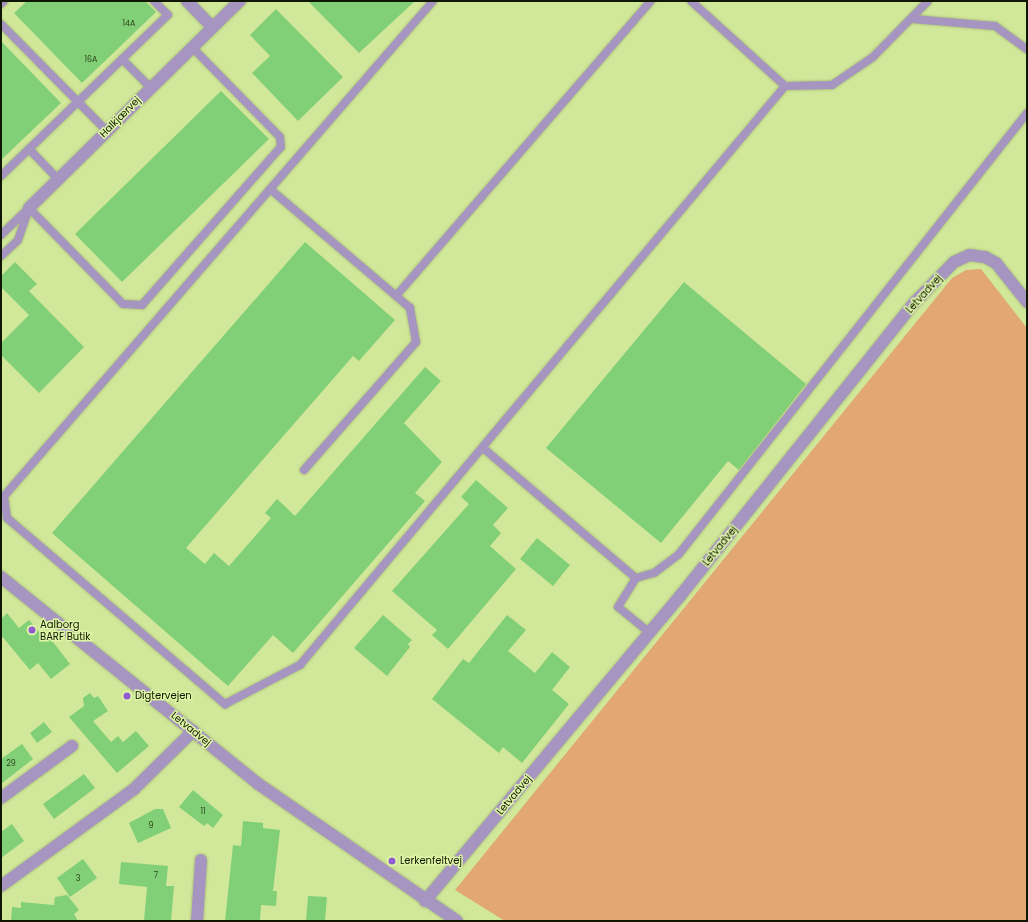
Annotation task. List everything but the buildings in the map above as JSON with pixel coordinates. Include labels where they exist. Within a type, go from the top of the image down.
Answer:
[{"type":"street","points":[[187,1],[212,27]]},
{"type":"street","name":"Halkjærvej","points":[[29,208],[240,1]]},
{"type":"street","name":"Letvadvej","points":[[425,902],[650,632],[915,302],[954,262],[970,255],[985,257],[996,263],[1027,302]]},
{"type":"street","name":"Letvadvej","points":[[1,577],[257,783],[425,902],[457,921]]},
{"type":"street","points":[[1,886],[134,789],[193,731]]},
{"type":"street","points":[[1,798],[72,746]]},
{"type":"street","points":[[197,921],[201,860]]},
{"type":"lane","points":[[1,4],[4,1]]},
{"type":"lane","points":[[1,176],[168,15],[154,1]]},
{"type":"lane","points":[[433,1],[4,496],[7,518],[225,704],[300,665],[785,86]]},
{"type":"lane","points":[[396,296],[651,1]]},
{"type":"lane","points":[[691,1],[785,86],[832,84],[874,57],[928,1]]},
{"type":"lane","points":[[913,18],[995,26],[1027,49]]},
{"type":"lane","points":[[1,24],[107,131]]},
{"type":"lane","points":[[29,208],[123,304],[142,305],[281,147],[280,137],[192,47]]},
{"type":"lane","points":[[122,58],[151,88]]},
{"type":"lane","points":[[650,632],[618,607],[636,578],[654,574],[679,554],[1027,113]]},
{"type":"lane","points":[[29,149],[58,179]]},
{"type":"lane","points":[[270,189],[410,308],[416,342],[304,470]]},
{"type":"lane","points":[[1,234],[29,208]]},
{"type":"lane","points":[[1,256],[18,240],[29,208]]},
{"type":"lane","points":[[483,448],[636,578]]},
{"type":"shaded area","points":[[981,269],[1027,328],[1027,921],[505,921],[455,890],[952,278],[966,270]]},
{"type":"place","name":"Aalborg BARF Butik","points":[[32,630]]},
{"type":"place","name":"Digtervejen","points":[[127,696]]},
{"type":"place","name":"Lerkenfeltvej","points":[[392,861]]}]
